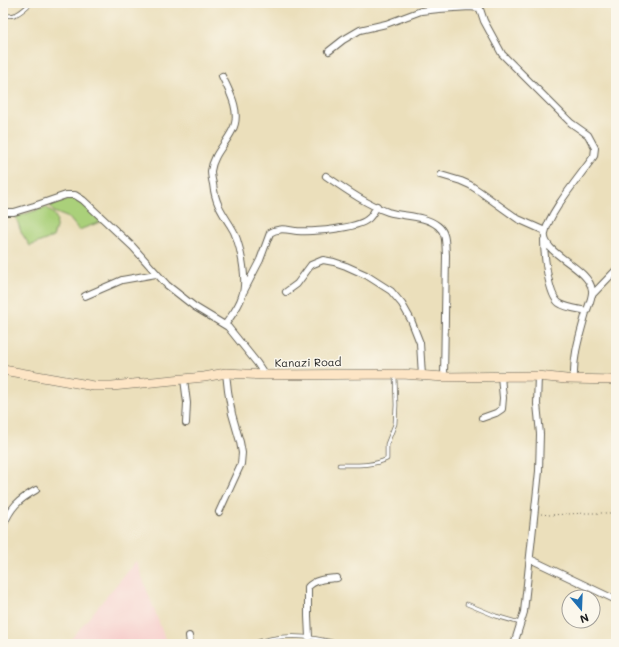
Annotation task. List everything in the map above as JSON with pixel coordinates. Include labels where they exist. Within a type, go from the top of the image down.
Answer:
[{"type":"main road","name":"Kanazi Road","points":[[3,370],[94,386],[112,386],[184,379],[226,373],[265,375],[395,374],[444,377],[538,376],[616,380]]},
{"type":"street","points":[[329,50],[360,30],[394,21],[421,11],[479,6],[493,39],[502,54],[571,123],[588,135],[594,145],[594,156],[556,212],[545,235],[544,257],[552,291],[559,303],[587,311]]},
{"type":"street","points":[[222,76],[233,100],[235,108],[235,124],[232,132],[219,151],[212,172],[217,204],[224,218],[231,226],[238,243],[243,270],[243,292]]},
{"type":"street","points":[[441,175],[470,185],[518,219],[545,235]]},
{"type":"street","points":[[326,176],[348,191],[388,212],[425,220],[439,227],[443,232],[446,255],[444,377]]},
{"type":"street","points":[[3,212],[14,212],[66,195],[75,195],[88,203],[145,259],[156,274],[167,285],[183,298],[228,327],[265,375]]},
{"type":"street","points":[[225,325],[238,307],[243,292],[260,260],[270,233],[273,230],[319,230],[354,226],[368,219],[377,206]]},
{"type":"street","points":[[545,235],[546,243],[588,280],[592,288],[592,295],[578,341],[574,364],[574,379]]},
{"type":"street","points":[[286,292],[297,284],[311,265],[323,260],[346,266],[366,275],[391,291],[402,304],[411,320],[420,343],[422,376]]},
{"type":"street","points":[[592,295],[616,270]]},
{"type":"street","points":[[84,296],[122,280],[156,274]]},
{"type":"street","points":[[219,512],[241,464],[242,452],[229,397],[226,373]]},
{"type":"street","points":[[482,418],[502,409],[502,376]]},
{"type":"street","points":[[513,644],[524,612],[540,464],[540,434],[537,404],[538,376]]},
{"type":"street","points":[[184,379],[187,408],[186,423]]},
{"type":"street","points":[[3,526],[8,514],[15,504],[36,490]]},
{"type":"street","points":[[530,559],[616,600]]},
{"type":"street","points":[[309,637],[308,587],[311,583],[319,580],[337,578]]},
{"type":"street","points":[[189,636],[190,644]]},
{"type":"lane","points":[[3,14],[6,16],[14,16],[31,3]]},
{"type":"lane","points":[[339,465],[370,464],[383,462],[387,459],[387,444],[395,424],[395,374]]},
{"type":"lane","points":[[467,604],[496,616],[520,623]]},
{"type":"lane","points":[[252,644],[278,637],[309,637],[339,644]]},
{"type":"path","points":[[534,513],[550,515],[616,513]]},
{"type":"shaded area","points":[[136,561],[167,644],[67,644]]},
{"type":"green space","points":[[75,197],[89,207],[103,221],[79,230],[69,218],[54,212],[50,205]]},
{"type":"green space","points":[[46,207],[54,214],[57,220],[53,237],[30,246],[21,232],[16,217]]}]
